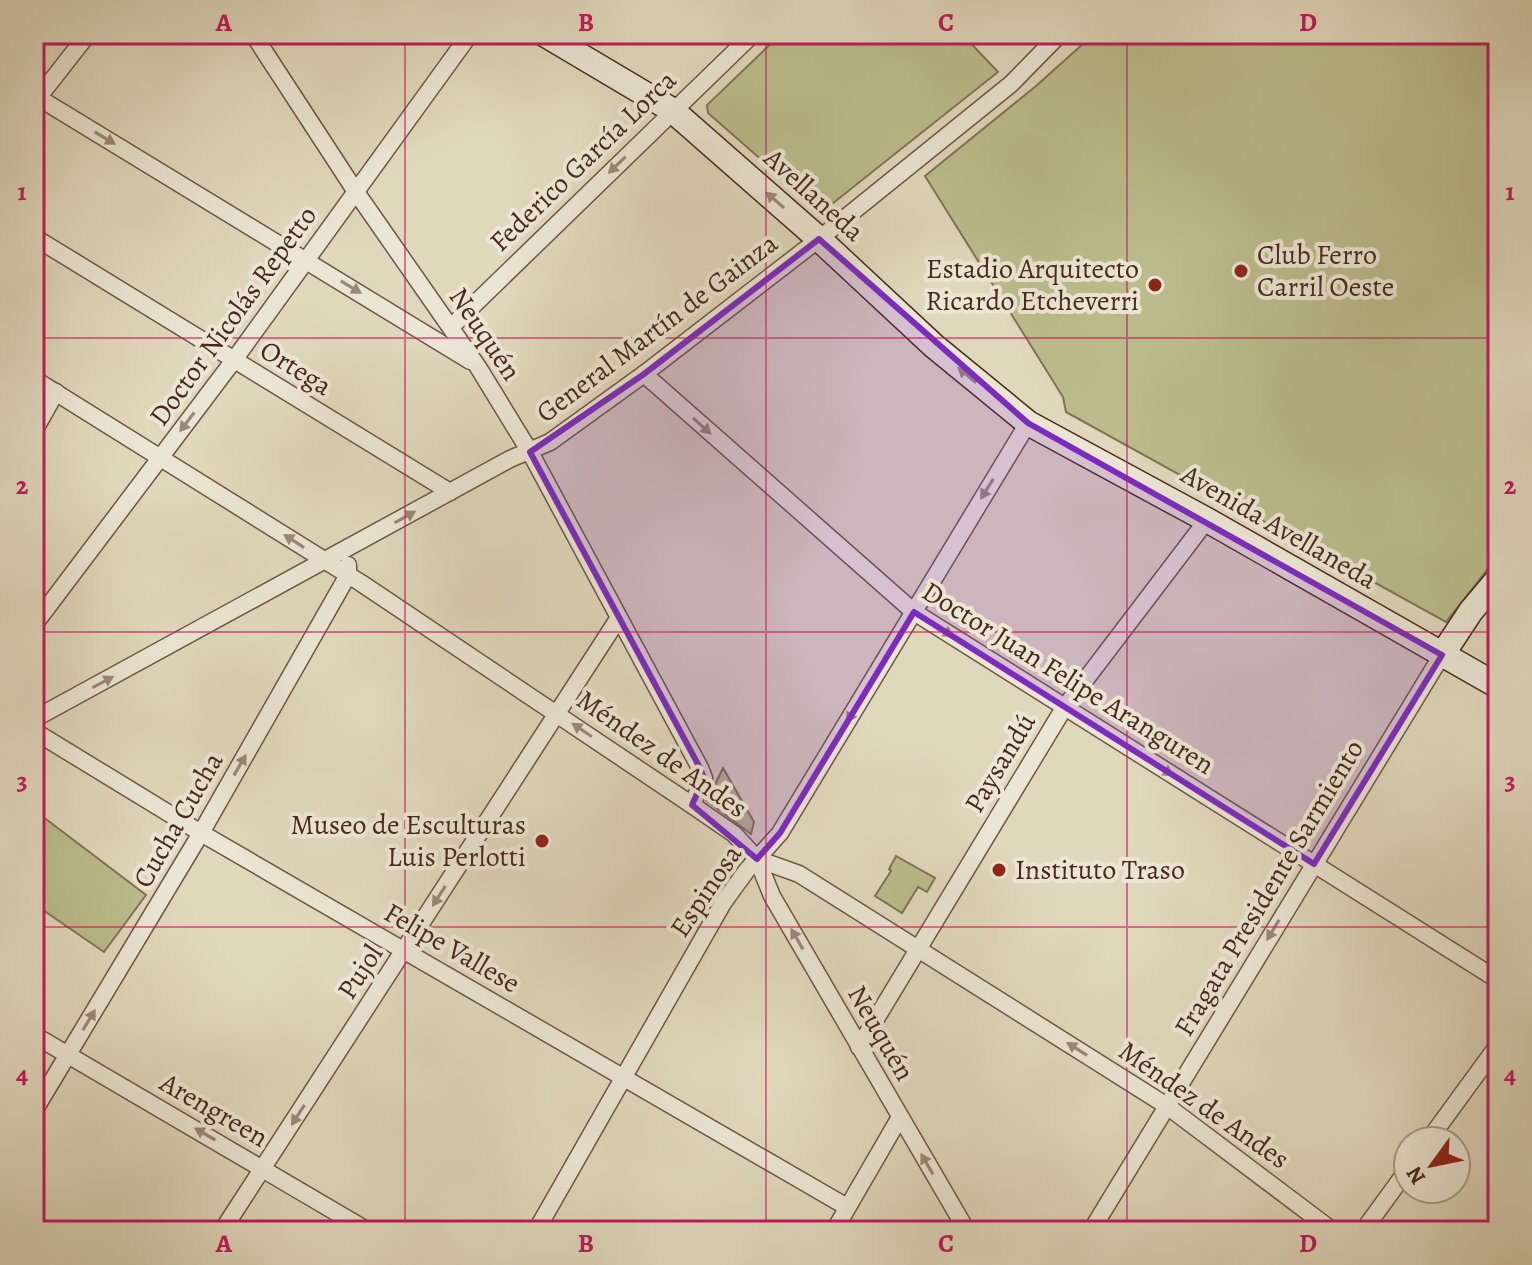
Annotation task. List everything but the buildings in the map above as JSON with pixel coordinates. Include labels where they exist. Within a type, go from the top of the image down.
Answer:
[{"type":"street","points":[[88,34],[35,98],[478,367]]},
{"type":"street","name":"Neuquén","points":[[253,34],[356,192],[478,367],[530,452],[700,768],[704,778],[692,805]]},
{"type":"street","name":"Doctor Nicolás Repetto","points":[[34,625],[234,360],[470,34]]},
{"type":"street","name":"Avellaneda","points":[[544,34],[672,110],[819,239],[934,346],[1028,423]]},
{"type":"street","name":"Federico García Lorca","points":[[451,327],[753,34]]},
{"type":"street","name":"General Martín de Gainza","points":[[34,719],[510,459],[550,442],[819,239],[1011,84],[1060,34]]},
{"type":"street","name":"Ortega","points":[[34,237],[450,492]]},
{"type":"street","name":"Doctor Juan Felipe Aranguren","points":[[644,374],[914,612],[1498,980]]},
{"type":"street","name":"Méndez de Andes","points":[[34,379],[162,456],[557,713],[734,834],[757,859],[799,874],[1167,1106],[1333,1231]]},
{"type":"street","points":[[34,431],[56,392]]},
{"type":"street","name":"Avenida Avellaneda","points":[[1028,423],[1207,520],[1498,686]]},
{"type":"street","name":"Espinosa","points":[[536,1231],[723,903],[780,833],[1028,423]]},
{"type":"street","name":"Paysandú","points":[[859,1047],[1064,708],[1207,520]]},
{"type":"street","name":"Cucha Cucha","points":[[34,1111],[201,833],[348,575],[348,549]]},
{"type":"street","points":[[1442,655],[1498,579]]},
{"type":"street","name":"Pujol","points":[[222,1231],[618,619]]},
{"type":"street","name":"Fragata Presidente Sarmiento","points":[[1091,1231],[1442,655]]},
{"type":"street","name":"Felipe Vallese","points":[[34,731],[201,833],[847,1207]]},
{"type":"street","name":"Neuquén","points":[[757,859],[772,896],[963,1229]]},
{"type":"street","name":"Arengreen","points":[[34,1035],[368,1231]]},
{"type":"street","points":[[1440,1125],[1498,1045]]},
{"type":"street","points":[[834,1231],[900,1117]]},
{"type":"street","points":[[1363,1231],[1392,1191]]},
{"type":"highlighted area","points":[[819,239],[1028,423],[1442,655],[1314,864],[914,612],[780,833],[757,859],[692,805],[704,778],[700,768],[530,452],[644,374]]},
{"type":"green space","points":[[781,34],[962,34],[998,72],[820,211],[708,113],[707,105]]},
{"type":"green space","name":"Club Ferro Carril Oeste","points":[[1094,34],[1498,34],[1498,556],[1446,622],[1066,412],[1063,397],[925,176],[1036,86]]},
{"type":"green space","points":[[723,768],[754,822],[751,834],[707,801]]},
{"type":"green space","points":[[34,810],[146,895],[104,952],[43,910],[34,899]]},
{"type":"green space","points":[[896,856],[935,878],[927,892],[918,887],[902,913],[875,896],[891,871],[889,869]]},
{"type":"place","name":"Club Ferro Carril Oeste","points":[[1241,271]]},
{"type":"place","name":"Estadio Arquitecto Ricardo Etcheverri","points":[[1155,285]]},
{"type":"place","name":"Museo de Esculturas Luis Perlotti","points":[[542,841]]},
{"type":"place","name":"Instituto Traso","points":[[999,870]]}]
